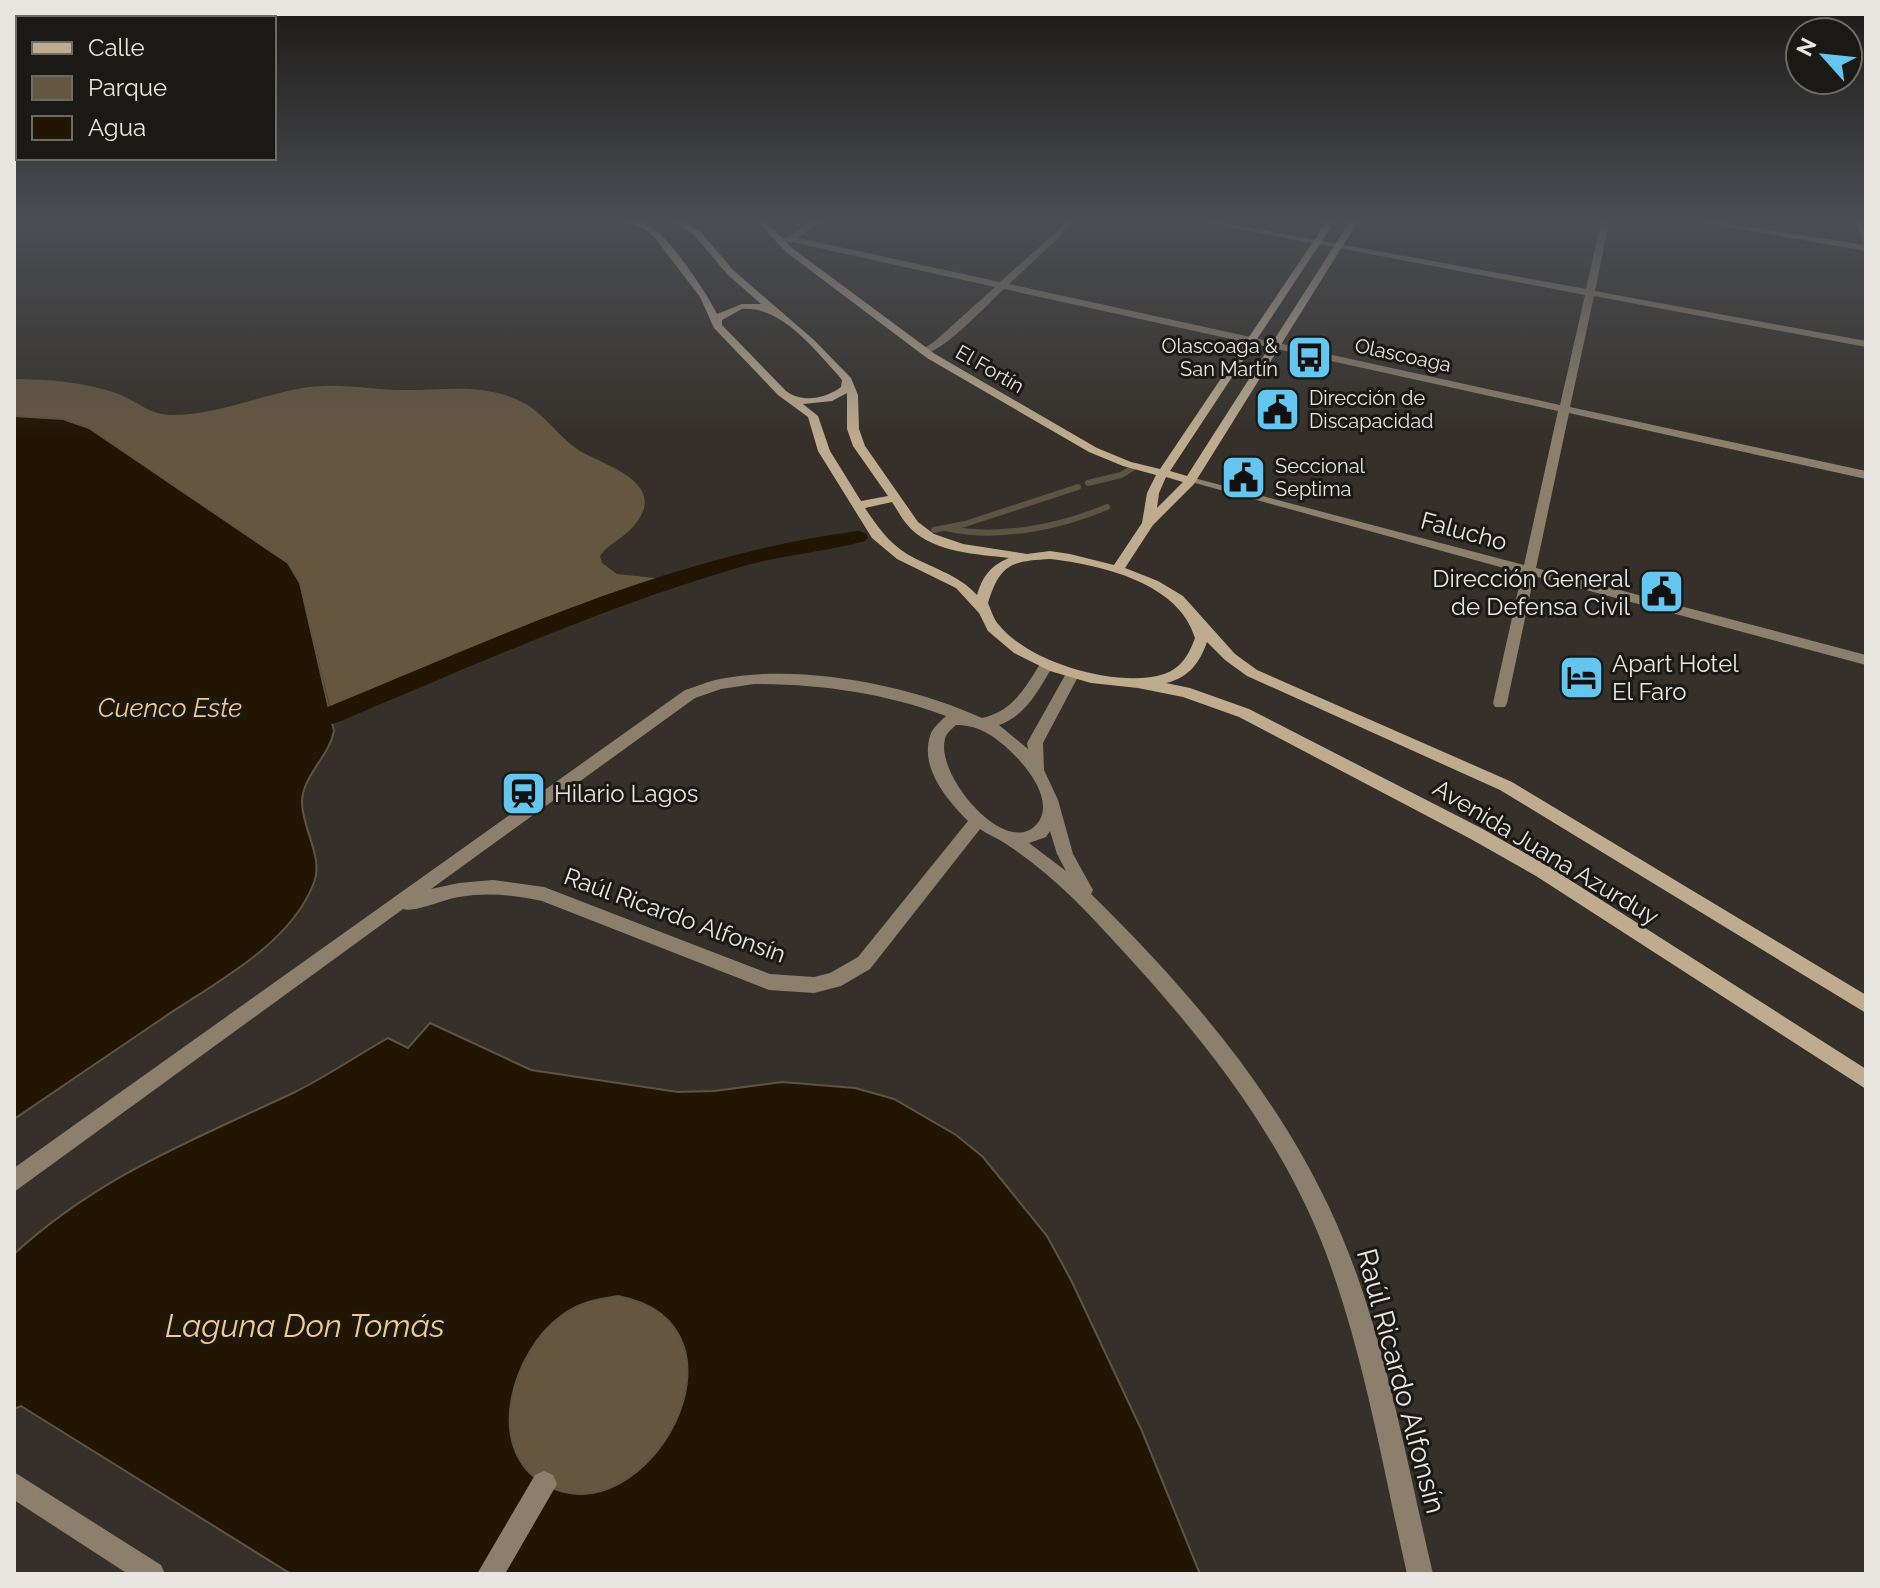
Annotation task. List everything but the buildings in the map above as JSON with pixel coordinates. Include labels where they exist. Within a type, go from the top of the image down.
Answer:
[{"type":"main road","name":"Avenida Juana Azurduy","points":[[700,292],[717,326],[782,393],[813,416],[824,451],[871,530],[887,546],[961,585],[1006,641],[1047,664],[1073,673],[1185,692],[1236,710],[1475,833],[1542,871],[1866,1080]]},
{"type":"main road","points":[[753,292],[847,380],[844,390],[824,400],[802,401],[782,393]]},
{"type":"main road","name":"El Fortín","points":[[850,292],[925,352],[1093,450],[1190,480]]},
{"type":"main road","points":[[1148,523],[1153,493],[1163,473],[1284,292]]},
{"type":"main road","points":[[1118,568],[1148,523],[1178,496],[1190,480],[1309,292]]},
{"type":"main road","points":[[717,326],[719,316],[738,308],[759,307],[777,314]]},
{"type":"main road","name":"Avenida Juana Azurduy","points":[[847,380],[853,395],[853,429],[857,442],[914,525],[941,542],[986,553],[1079,558],[1118,568],[1168,593],[1230,657],[1252,673],[1506,786],[1866,1005]]},
{"type":"main road","points":[[857,506],[894,498]]},
{"type":"main road","points":[[982,611],[981,591],[992,573],[1012,561],[1040,555]]},
{"type":"main road","points":[[1139,683],[1168,678],[1190,665],[1198,652],[1201,638],[1192,617]]},
{"type":"street","points":[[925,352],[938,344],[994,292]]},
{"type":"street","name":"Olascoaga","points":[[1034,292],[1866,475]]},
{"type":"street","points":[[1585,292],[1866,344]]},
{"type":"street","points":[[1500,703],[1590,293]]},
{"type":"street","name":"Falucho","points":[[1190,480],[1866,660]]},
{"type":"street","points":[[977,721],[1001,721],[1014,713],[1047,664]]},
{"type":"street","points":[[1037,771],[1035,743],[1073,673]]},
{"type":"street","name":"Raúl Ricardo Alfonsín","points":[[14,1181],[690,694],[726,680],[767,678],[880,690],[925,701],[977,721],[1012,741],[1037,771],[1065,854],[1088,899]]},
{"type":"street","name":"Raúl Ricardo Alfonsín","points":[[977,721],[952,719],[945,723],[935,739],[942,775],[962,807],[977,821],[1008,836],[1088,899],[1193,1015],[1260,1104],[1313,1196],[1338,1254],[1359,1317],[1420,1574]]},
{"type":"street","points":[[1008,836],[1029,838],[1039,834],[1050,816],[1050,803]]},
{"type":"street","name":"Raúl Ricardo Alfonsín","points":[[384,917],[444,891],[481,887],[521,889],[544,894],[769,982],[814,985],[842,977],[864,963],[977,821]]},
{"type":"street","points":[[490,1574],[544,1484]]},
{"type":"street","points":[[14,1485],[152,1574]]},
{"type":"green space","points":[[14,379],[91,386],[116,393],[156,413],[172,415],[219,409],[297,389],[324,386],[464,389],[506,395],[529,406],[580,451],[632,479],[641,489],[645,500],[642,513],[632,528],[603,552],[600,556],[602,563],[617,574],[675,580],[530,633],[332,715],[300,583],[288,563],[89,428],[63,419],[14,416]]},
{"type":"green space","points":[[618,1296],[662,1315],[684,1346],[687,1384],[675,1423],[651,1458],[619,1484],[582,1494],[544,1484],[525,1468],[514,1447],[510,1424],[512,1399],[519,1374],[544,1331],[561,1316],[588,1302]]},
{"type":"water","name":"Cuenco Este","points":[[14,416],[63,419],[89,428],[288,563],[300,583],[334,731],[303,793],[303,812],[315,854],[316,875],[301,907],[286,927],[225,978],[14,1119]]},
{"type":"water","name":"Laguna Don Tomás","points":[[430,1023],[531,1070],[678,1092],[714,1091],[782,1082],[855,1088],[894,1099],[956,1135],[983,1157],[1047,1236],[1142,1431],[1200,1574],[291,1574],[21,1406],[14,1409],[14,1254],[79,1203],[147,1162],[305,1087],[388,1038],[408,1048]],"holes":[[[618,1296],[662,1315],[684,1346],[687,1384],[675,1423],[651,1458],[619,1484],[582,1494],[544,1484],[525,1468],[514,1447],[510,1424],[512,1399],[530,1351],[544,1331],[561,1316],[595,1300]]]},
{"type":"waterway","points":[[1088,483],[1121,475],[1136,466]]},
{"type":"waterway","points":[[934,530],[965,524],[1078,487]]},
{"type":"waterway","points":[[946,528],[986,533],[1028,530],[1107,507]]},
{"type":"waterway","points":[[332,715],[544,628],[675,580],[765,554],[858,537]]},
{"type":"place","name":"Olascoaga & San Martín","points":[[1309,358]]},
{"type":"place","name":"Dirección de Discapacidad","points":[[1278,410]]},
{"type":"place","name":"Seccional Septima","points":[[1244,477]]},
{"type":"place","name":"Dirección General de Defensa Civil","points":[[1661,592]]},
{"type":"place","name":"Apart Hotel El Faro","points":[[1581,677]]},
{"type":"place","name":"Hilario Lagos","points":[[523,793]]}]
